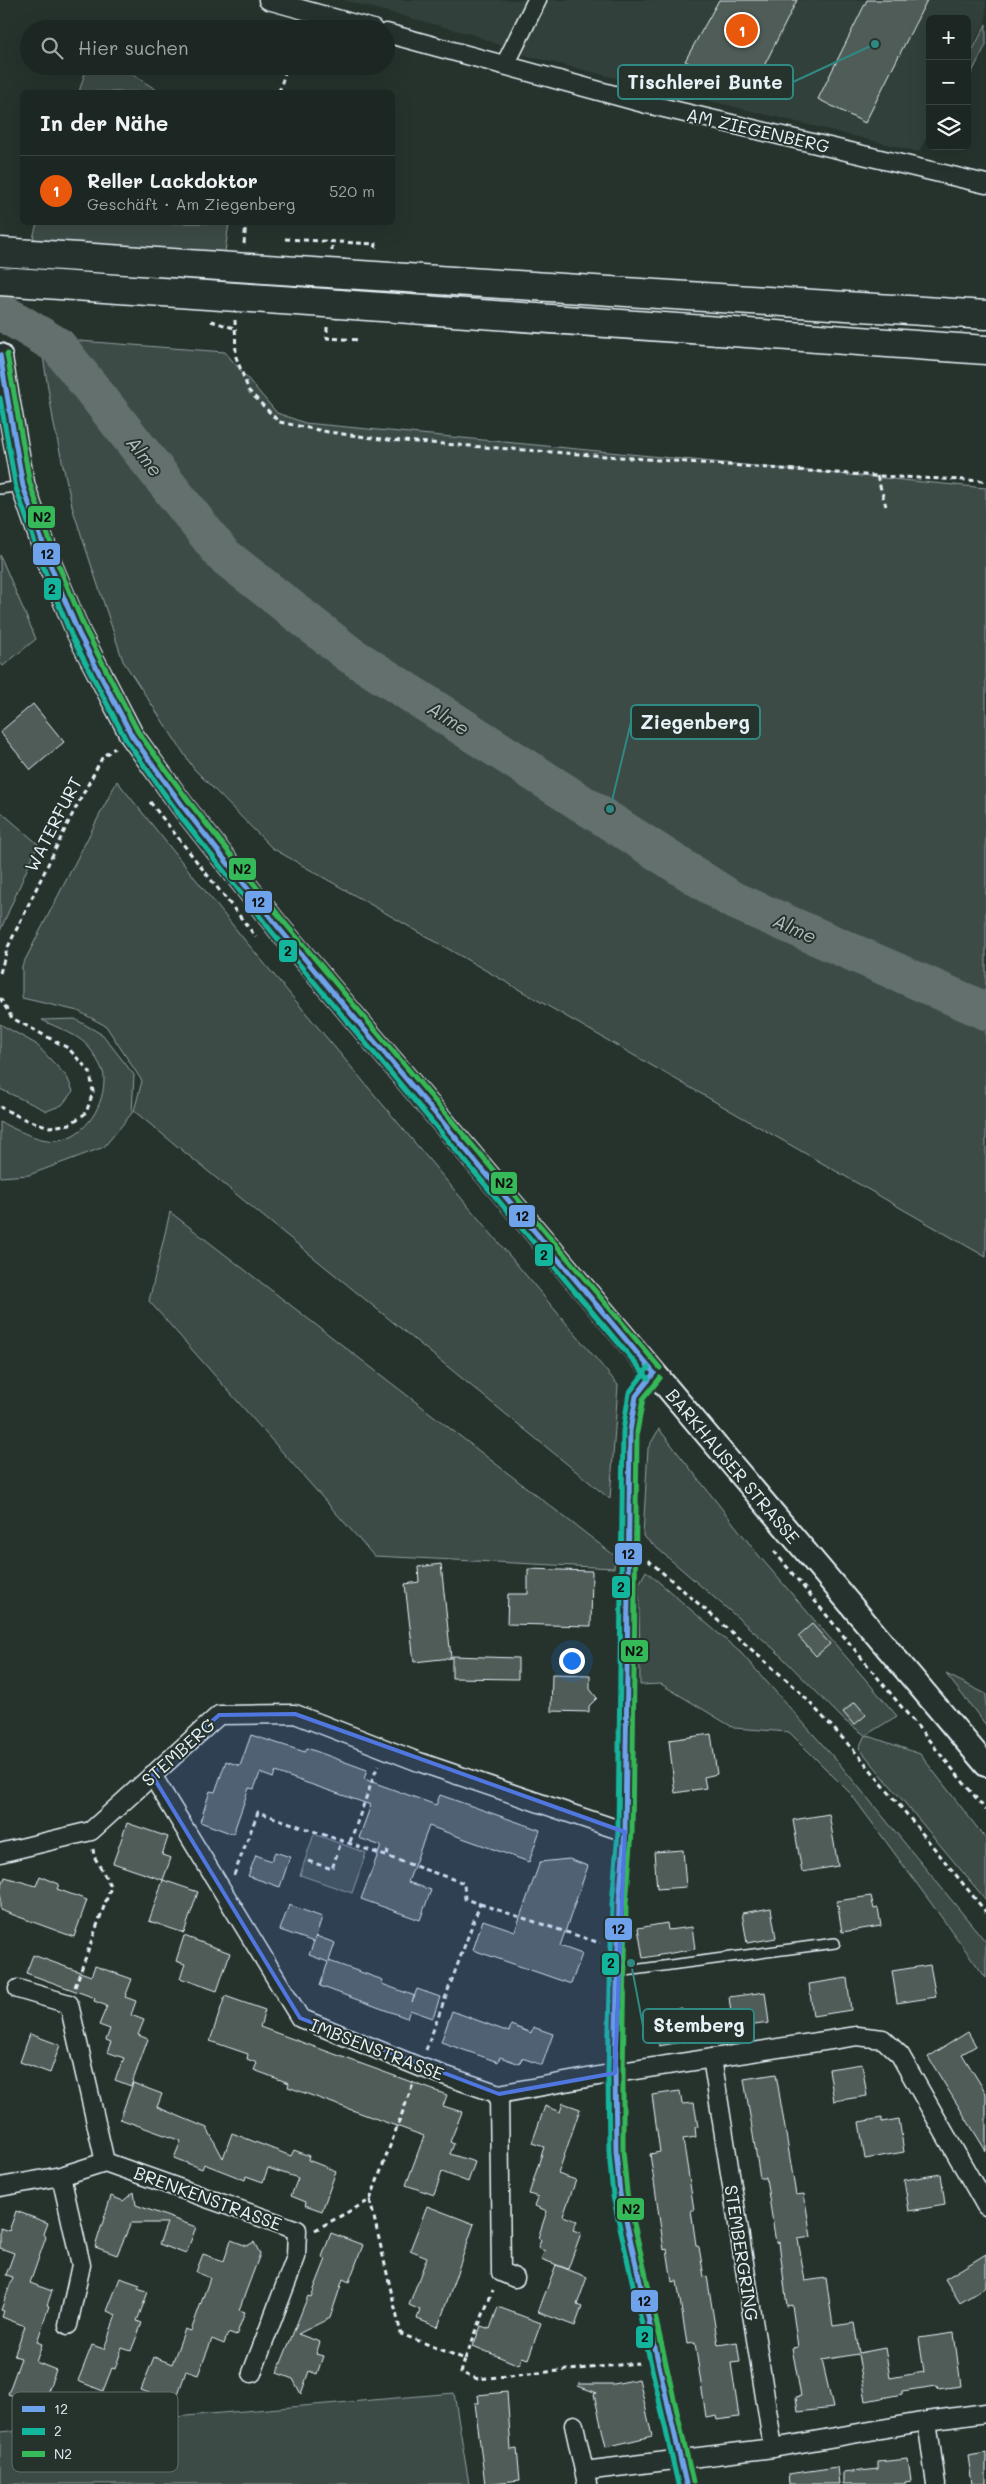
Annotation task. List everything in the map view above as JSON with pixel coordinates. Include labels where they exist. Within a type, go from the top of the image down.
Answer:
[{"type":"highway","points":[[0,252],[986,315]]},
{"type":"highway","points":[[0,281],[986,350]]},
{"type":"street","points":[[268,0],[340,20]]},
{"type":"street","points":[[505,65],[538,0]]},
{"type":"street","name":"AM ZIEGENBERG","points":[[395,34],[648,104],[986,184]]},
{"type":"street","name":"BARKHAUSER STRASSE","points":[[0,356],[23,486],[51,567],[79,634],[132,736],[184,808],[278,927],[986,1765]]},
{"type":"street","points":[[654,1373],[636,1396],[630,1431],[627,1544],[629,1636],[625,1832],[615,2073],[616,2151],[620,2194],[660,2361],[686,2484]]},
{"type":"street","name":"STEMBERG","points":[[0,1852],[91,1831],[219,1715],[295,1714],[384,1749],[625,1832]]},
{"type":"street","name":"IMBSENSTRASSE","points":[[152,1775],[300,2018],[420,2067],[499,2094],[615,2073]]},
{"type":"street","points":[[0,2187],[61,2176],[105,2162],[68,2004],[18,1989]]},
{"type":"street","points":[[615,2073],[858,2036],[883,2039],[900,2054],[986,2206]]},
{"type":"street","name":"STEMBERGRING","points":[[712,2058],[773,2448]]},
{"type":"street","points":[[499,2094],[508,2275]]},
{"type":"street","name":"BRENKENSTRASSE","points":[[105,2162],[297,2230],[296,2257],[252,2373]]},
{"type":"street","points":[[61,2176],[81,2265],[68,2325]]},
{"type":"street","points":[[574,2425],[586,2478],[681,2459],[773,2448],[926,2421],[986,2413]]},
{"type":"street","points":[[926,2421],[936,2484]]},
{"type":"lane","points":[[0,489],[23,486]]},
{"type":"lane","points":[[618,1972],[835,1943]]},
{"type":"path","points":[[280,90],[284,75]]},
{"type":"path","points":[[285,239],[376,244],[375,249]]},
{"type":"path","points":[[326,338],[362,340]]},
{"type":"path","points":[[236,358],[249,391],[279,422],[328,432],[389,440],[876,476],[986,481]]},
{"type":"path","points":[[876,476],[886,506]]},
{"type":"path","name":"WATERFURT","points":[[0,973],[7,949],[70,818],[103,756],[115,748]]},
{"type":"path","points":[[0,998],[12,1018],[68,1048],[90,1072],[93,1092],[86,1113],[70,1124],[50,1127],[24,1119],[0,1107]]},
{"type":"path","points":[[627,1544],[665,1572],[797,1689],[861,1758],[986,1912]]},
{"type":"path","points":[[773,1549],[986,1810]]},
{"type":"path","points":[[350,1842],[384,1749]]},
{"type":"path","points":[[226,1899],[258,1812],[342,1839],[464,1883],[464,1899],[619,1949]]},
{"type":"path","points":[[68,2004],[111,1887],[94,1856],[91,1831]]},
{"type":"path","points":[[308,1861],[332,1869],[342,1839]]},
{"type":"path","points":[[387,1855],[388,1850]]},
{"type":"path","points":[[465,2359],[401,2334],[370,2200],[480,1904]]},
{"type":"path","points":[[297,2230],[311,2232],[370,2200]]},
{"type":"path","points":[[508,2275],[465,2359],[461,2373],[478,2379],[660,2361]]},
{"type":"highlighted area","points":[[295,1714],[625,1832],[615,2073],[499,2094],[300,2018],[152,1775],[219,1715]]},
{"type":"shaded area","points":[[343,0],[986,0],[986,20],[971,49],[971,15],[926,15],[926,139],[919,152],[527,56],[474,35]]},
{"type":"shaded area","points":[[986,24],[986,45],[971,74],[971,53]]},
{"type":"shaded area","points":[[84,75],[133,75],[157,90],[80,90]]},
{"type":"shaded area","points":[[36,225],[229,225],[217,309],[33,238]]},
{"type":"shaded area","points":[[40,338],[225,352],[277,413],[305,423],[986,488],[986,1257],[272,848],[194,769],[123,661],[73,510],[54,425]]},
{"type":"shaded area","points":[[0,555],[36,639],[3,666],[0,662]]},
{"type":"shaded area","points":[[117,781],[243,938],[618,1385],[610,1499],[134,1111],[142,1081],[106,1026],[78,1011],[22,998],[22,966]]},
{"type":"shaded area","points":[[0,811],[38,844],[0,931]]},
{"type":"shaded area","points":[[75,1019],[103,1035],[134,1075],[132,1113],[104,1147],[29,1175],[0,1177],[0,1122],[20,1132],[36,1137],[58,1140],[78,1132],[86,1125],[98,1108],[104,1087],[104,1074],[95,1056],[81,1040],[42,1020]]},
{"type":"shaded area","points":[[0,1024],[36,1044],[67,1077],[73,1091],[62,1105],[47,1111],[0,1089]]},
{"type":"shaded area","points":[[170,1212],[615,1556],[614,1568],[374,1556],[149,1301]]},
{"type":"shaded area","points":[[659,1429],[760,1557],[897,1716],[866,1735],[920,1754],[986,1839],[986,1900],[859,1748],[865,1735],[845,1721],[775,1650],[643,1536],[648,1448]]},
{"type":"shaded area","points":[[646,1571],[741,1653],[838,1762],[986,1942],[986,1978],[851,1794],[789,1732],[734,1728],[661,1684],[640,1685],[639,1584]]},
{"type":"shaded area","points":[[946,1674],[986,1694],[986,1725]]},
{"type":"shaded area","points":[[314,1834],[366,1853],[352,1893],[300,1875]]},
{"type":"shaded area","points":[[454,2393],[469,2484],[0,2484],[0,2432],[12,2431],[12,2472],[178,2472],[178,2417]]},
{"type":"building","points":[[719,0],[797,0],[750,94],[685,61]]},
{"type":"building","points":[[867,0],[927,0],[865,123],[818,99]]},
{"type":"building","points":[[33,704],[64,742],[31,770],[0,732]]},
{"type":"building","points":[[441,1564],[451,1658],[414,1662],[405,1584],[419,1582],[418,1567]]},
{"type":"building","points":[[528,1569],[592,1571],[591,1626],[507,1624],[508,1594],[528,1594]]},
{"type":"building","points":[[812,1624],[830,1644],[816,1656],[798,1636]]},
{"type":"building","points":[[452,1656],[518,1658],[518,1679],[452,1678]]},
{"type":"building","points":[[552,1674],[590,1675],[590,1689],[597,1698],[589,1706],[589,1712],[551,1711]]},
{"type":"building","points":[[855,1702],[866,1715],[854,1725],[843,1712]]},
{"type":"building","points":[[711,1734],[717,1774],[704,1777],[706,1788],[675,1793],[669,1740]]},
{"type":"building","points":[[251,1735],[305,1752],[307,1748],[367,1770],[364,1779],[436,1805],[440,1795],[540,1830],[529,1862],[429,1826],[408,1882],[431,1890],[420,1920],[361,1899],[381,1846],[359,1838],[371,1805],[275,1772],[273,1778],[260,1773],[254,1789],[249,1788],[233,1834],[200,1822],[210,1791],[215,1792],[226,1761],[240,1766]]},
{"type":"building","points":[[829,1814],[838,1866],[802,1872],[793,1820]]},
{"type":"building","points":[[127,1823],[168,1837],[162,1855],[171,1858],[163,1880],[113,1863]]},
{"type":"building","points":[[683,1850],[686,1887],[657,1889],[654,1852]]},
{"type":"building","points":[[275,1852],[290,1857],[280,1887],[248,1876],[256,1855],[271,1861]]},
{"type":"building","points":[[569,1859],[588,1866],[560,1946],[582,1954],[571,1984],[473,1950],[483,1920],[515,1931],[540,1862]]},
{"type":"building","points":[[40,1876],[59,1884],[57,1889],[87,1900],[74,1937],[0,1910],[0,1891],[5,1877],[36,1886]]},
{"type":"building","points":[[163,1880],[198,1892],[184,1933],[149,1921]]},
{"type":"building","points":[[871,1896],[874,1909],[878,1908],[881,1926],[842,1932],[837,1901]]},
{"type":"building","points":[[289,1905],[322,1917],[314,1942],[280,1930]]},
{"type":"building","points":[[771,1908],[776,1938],[747,1943],[742,1913]]},
{"type":"building","points":[[667,1923],[668,1930],[692,1927],[695,1949],[643,1958],[638,1928]]},
{"type":"building","points":[[184,1936],[230,1953],[217,1991],[180,1978],[185,1964],[176,1961]]},
{"type":"building","points":[[316,1936],[335,1943],[329,1961],[383,1980],[382,1984],[414,1996],[417,1989],[440,1997],[433,2018],[410,2010],[407,2018],[320,1986],[328,1962],[309,1955]]},
{"type":"building","points":[[33,1955],[91,1976],[95,1966],[132,1979],[125,1997],[136,2001],[131,2015],[144,2020],[138,2035],[148,2039],[131,2086],[115,2080],[124,2058],[107,2052],[111,2042],[106,2040],[110,2029],[99,2025],[107,2006],[94,2001],[95,1998],[26,1973]]},
{"type":"building","points":[[930,1965],[936,1997],[897,2003],[892,1971]]},
{"type":"building","points":[[847,1978],[851,2010],[813,2016],[809,1984]]},
{"type":"building","points":[[765,1992],[769,2023],[733,2028],[729,1997]]},
{"type":"building","points":[[225,1996],[265,2010],[260,2027],[447,2095],[443,2106],[462,2112],[450,2142],[454,2144],[450,2154],[475,2162],[468,2182],[442,2172],[434,2195],[406,2185],[424,2136],[288,2087],[289,2083],[254,2070],[257,2063],[247,2059],[248,2054],[210,2041]]},
{"type":"building","points":[[682,2008],[687,2041],[659,2046],[654,2013]]},
{"type":"building","points":[[452,2011],[509,2032],[511,2025],[531,2033],[533,2027],[553,2034],[542,2065],[522,2058],[520,2064],[500,2057],[498,2062],[441,2042]]},
{"type":"building","points":[[968,2032],[976,2046],[962,2054],[986,2093],[986,2151],[928,2057]]},
{"type":"building","points":[[30,2034],[60,2045],[50,2073],[20,2062]]},
{"type":"building","points":[[862,2064],[867,2096],[834,2101],[829,2069]]},
{"type":"building","points":[[776,2074],[796,2195],[804,2194],[811,2237],[798,2239],[805,2281],[826,2278],[833,2326],[854,2323],[859,2353],[885,2348],[890,2378],[924,2372],[919,2338],[954,2333],[961,2386],[938,2389],[937,2386],[902,2391],[902,2394],[866,2401],[858,2354],[822,2360],[833,2408],[798,2412],[796,2397],[801,2396],[792,2348],[798,2347],[792,2305],[787,2306],[779,2242],[776,2243],[766,2178],[760,2178],[744,2079]]},
{"type":"building","points":[[133,2083],[162,2094],[157,2107],[207,2128],[223,2158],[232,2133],[291,2156],[294,2150],[309,2156],[308,2160],[336,2171],[322,2211],[305,2205],[306,2202],[291,2196],[298,2178],[268,2168],[263,2182],[246,2176],[245,2180],[204,2164],[202,2169],[174,2158],[181,2141],[120,2119]]},
{"type":"building","points":[[680,2091],[682,2104],[694,2103],[698,2127],[695,2127],[696,2137],[683,2139],[694,2210],[691,2210],[696,2245],[699,2247],[704,2277],[707,2276],[718,2345],[737,2342],[740,2362],[731,2363],[739,2417],[717,2420],[716,2415],[706,2417],[695,2343],[687,2344],[677,2281],[672,2282],[667,2249],[664,2250],[650,2154],[660,2152],[652,2095]]},
{"type":"building","points":[[563,2103],[580,2109],[558,2174],[576,2180],[563,2216],[577,2221],[573,2230],[581,2233],[568,2269],[541,2259],[545,2251],[538,2248],[541,2240],[538,2238],[547,2211],[535,2206],[538,2197],[529,2194],[544,2147],[532,2143],[545,2106],[560,2112]]},
{"type":"building","points":[[882,2118],[882,2122],[899,2119],[904,2152],[865,2159],[859,2122]]},
{"type":"building","points":[[941,2174],[945,2205],[909,2211],[904,2180]]},
{"type":"building","points":[[134,2192],[136,2205],[196,2227],[186,2254],[159,2244],[167,2223],[131,2223],[117,2255],[95,2247],[111,2196],[123,2201]]},
{"type":"building","points":[[427,2206],[474,2224],[438,2327],[417,2319],[420,2310],[409,2305],[427,2257],[410,2250]]},
{"type":"building","points":[[16,2211],[48,2223],[44,2234],[46,2237],[30,2283],[52,2291],[37,2342],[42,2344],[36,2362],[56,2370],[47,2392],[12,2392],[12,2396],[8,2394],[21,2358],[14,2356],[25,2326],[2,2317],[4,2311],[1,2310],[13,2277],[6,2275],[14,2253],[0,2248],[0,2228],[9,2231]]},
{"type":"building","points":[[331,2233],[363,2245],[349,2282],[343,2279],[330,2318],[298,2334],[320,2342],[316,2354],[323,2356],[317,2374],[309,2371],[301,2394],[293,2379],[277,2373],[308,2296],[311,2297],[326,2259],[322,2257]]},
{"type":"building","points":[[231,2240],[247,2246],[254,2242],[260,2254],[239,2310],[245,2312],[236,2336],[228,2333],[224,2344],[212,2339],[198,2375],[186,2371],[178,2394],[178,2392],[146,2392],[141,2390],[154,2357],[172,2364],[185,2329],[191,2331],[210,2278],[196,2272],[203,2254],[224,2261]]},
{"type":"building","points":[[986,2254],[986,2287],[960,2303],[945,2279]]},
{"type":"building","points":[[556,2265],[587,2277],[577,2305],[582,2307],[575,2326],[538,2312]]},
{"type":"building","points":[[120,2278],[140,2285],[138,2288],[148,2292],[137,2321],[142,2323],[131,2351],[122,2348],[115,2369],[112,2368],[103,2391],[78,2381],[92,2345],[104,2349],[116,2315],[107,2311]]},
{"type":"building","points":[[498,2307],[541,2323],[528,2359],[522,2357],[519,2365],[473,2346],[481,2326],[490,2329]]},
{"type":"building","points":[[639,2379],[652,2436],[606,2447],[594,2394],[597,2393],[578,2386],[579,2384],[614,2384]]},
{"type":"building","points":[[507,2392],[511,2450],[517,2449],[520,2480],[485,2484],[475,2403],[479,2403],[478,2395]]},
{"type":"building","points":[[986,2453],[986,2484],[972,2484],[968,2456]]},
{"type":"building","points":[[908,2459],[911,2481],[905,2482],[905,2484],[843,2484],[843,2473],[878,2469],[878,2462]]},
{"type":"building","points":[[837,2467],[839,2484],[789,2484],[788,2474]]},
{"type":"waterway","name":"Alme","points":[[0,311],[58,346],[223,555],[349,654],[731,899],[986,1011]]},
{"type":"transit line","name":"N2","points":[[7,354],[30,484],[58,564],[86,631],[138,732],[190,803],[284,922],[660,1368]]},
{"type":"transit line","name":"12","points":[[0,355],[23,486],[51,567],[79,634],[132,736],[184,808],[278,927],[654,1373]]},
{"type":"transit line","name":"2","points":[[0,398],[16,488],[44,569],[72,637],[126,740],[178,813],[272,932],[648,1378]]},
{"type":"transit line","name":"2","points":[[648,1368],[629,1393],[623,1431],[618,1832],[612,1904],[608,2073],[609,2151],[613,2196],[678,2484]]},
{"type":"transit line","name":"12","points":[[654,1373],[636,1396],[630,1431],[625,1832],[619,1904],[615,2073],[616,2151],[620,2194],[686,2484]]},
{"type":"transit line","name":"N2","points":[[660,1378],[643,1399],[637,1432],[632,1832],[626,1904],[623,2151],[627,2193],[693,2482]]},
{"type":"place","name":"Reller Lackdoktor","points":[[742,30]]},
{"type":"place","name":"Tischlerei Bunte","points":[[875,44]]},
{"type":"place","name":"Ziegenberg","points":[[610,809]]},
{"type":"place","name":"Stemberg","points":[[631,1963]]}]
